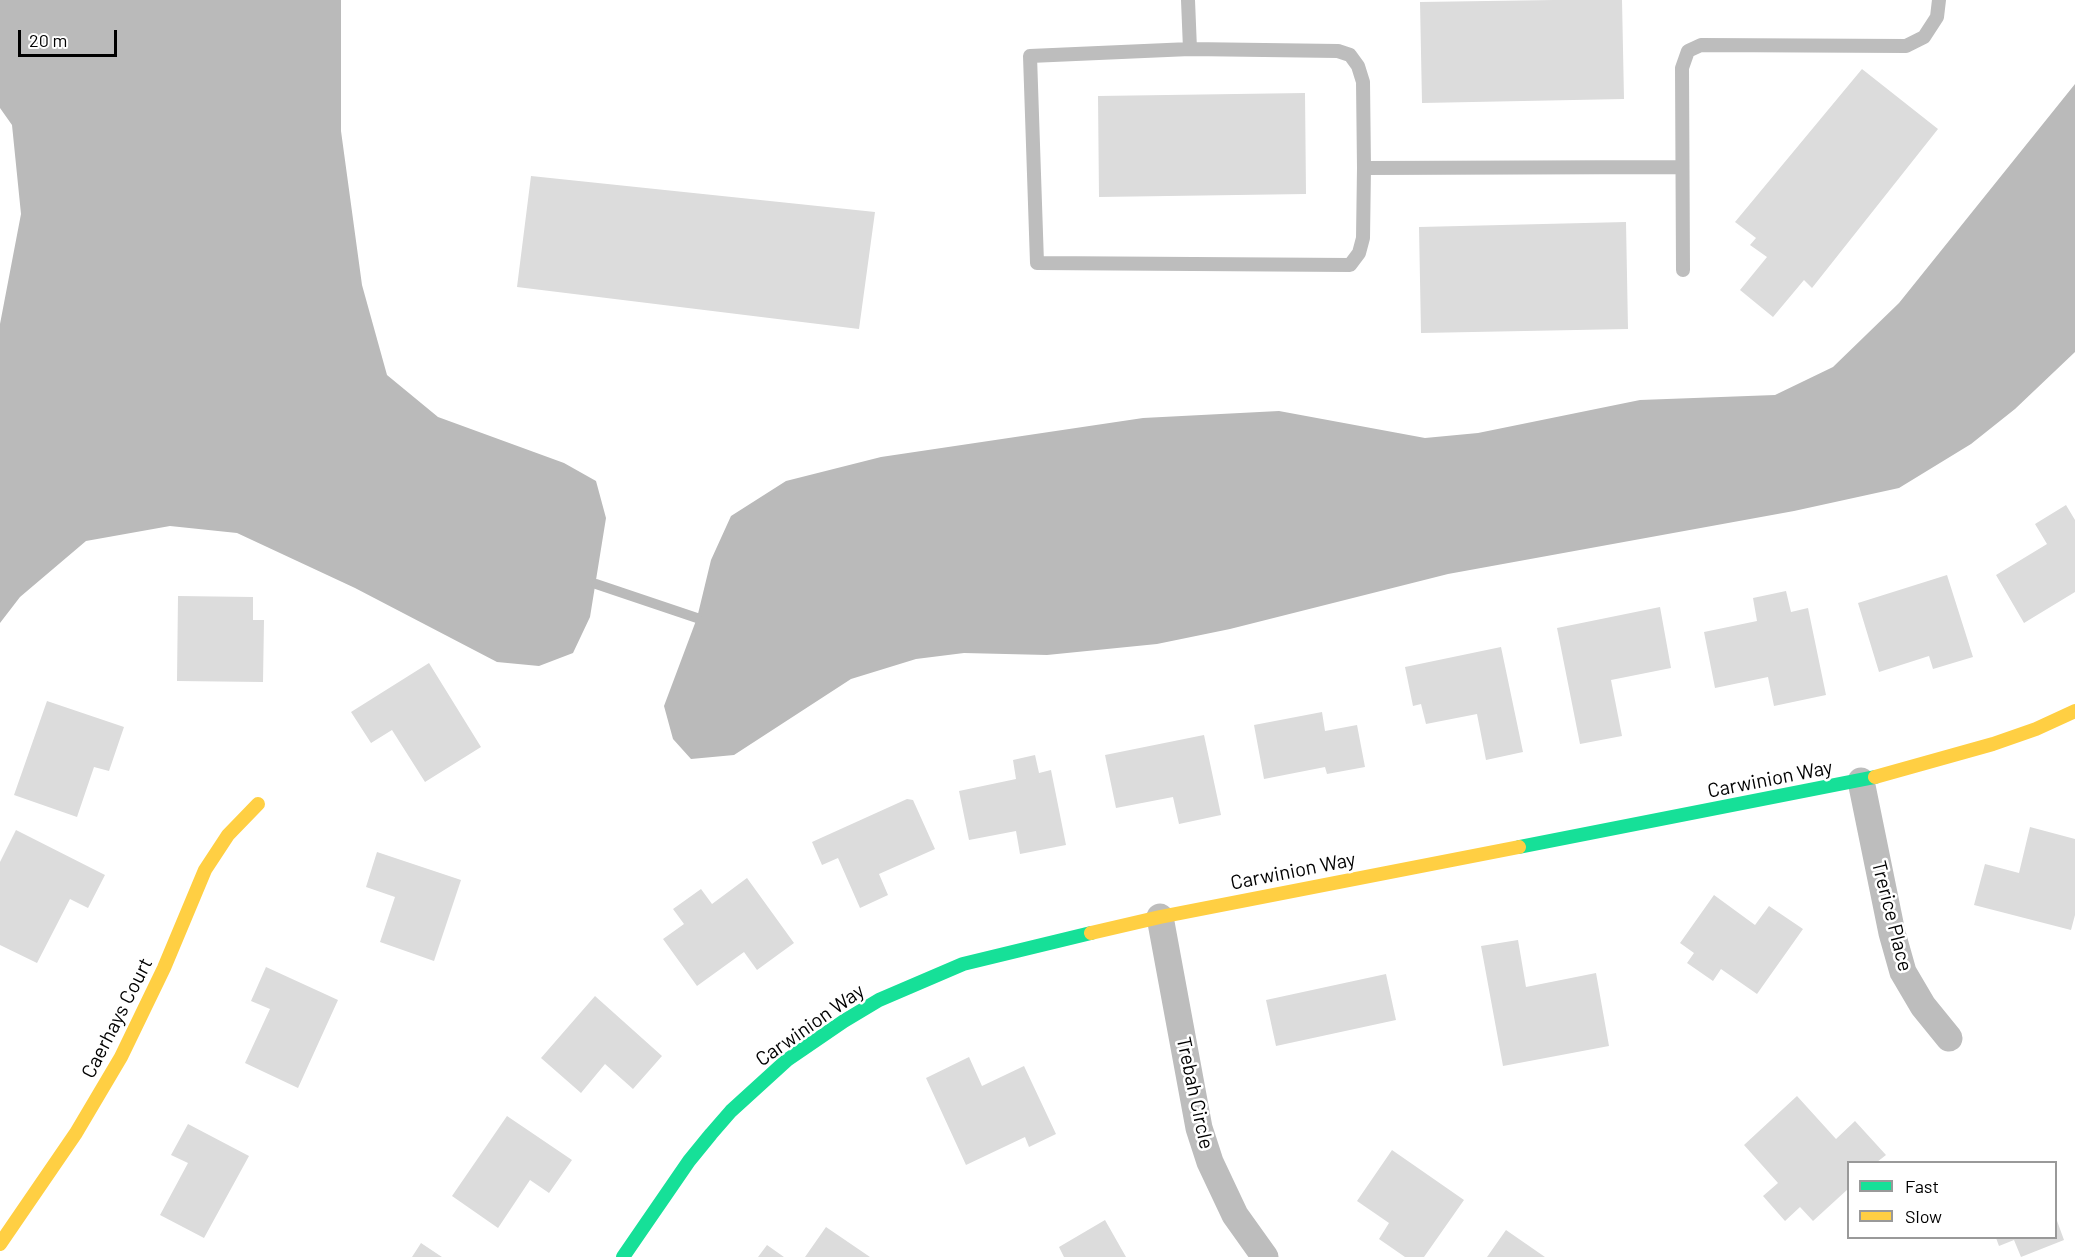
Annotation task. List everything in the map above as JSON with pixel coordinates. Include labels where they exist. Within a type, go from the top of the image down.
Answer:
[{"type":"street","name":"Carwinion Way","points":[[622,1257],[689,1161],[731,1111],[787,1060],[879,1000],[963,964],[1160,917],[1861,781],[1993,744],[2036,729],[2075,711]]},
{"type":"street","name":"Trerice Place","points":[[1861,781],[1892,933],[1904,972],[1923,1006],[1949,1038]]},
{"type":"street","name":"Caerhays Court","points":[[0,1244],[76,1133],[122,1057],[165,968],[205,870],[228,836],[258,804]]},
{"type":"street","name":"Trebah Circle","points":[[1160,917],[1199,1128],[1210,1162],[1235,1215],[1265,1257]]},
{"type":"lane","points":[[1188,0],[1190,49]]},
{"type":"lane","points":[[1683,270],[1682,68],[1689,51],[1701,45],[1906,46],[1924,37],[1937,17],[1938,0]]},
{"type":"lane","points":[[1190,49],[1338,51],[1350,55],[1358,66],[1363,82],[1364,168],[1363,238],[1359,253],[1350,265],[1037,264],[1030,56],[1190,49]]},
{"type":"lane","points":[[1364,168],[1682,166]]},
{"type":"shaded area","points":[[0,0],[341,0],[341,131],[362,285],[387,375],[438,417],[564,463],[596,481],[606,518],[590,617],[573,653],[539,666],[497,662],[355,588],[237,533],[170,526],[86,541],[20,597],[0,623],[0,324],[21,214],[12,125],[0,108]]},
{"type":"shaded area","points":[[2075,84],[2075,352],[2015,409],[1971,444],[1899,488],[1794,511],[1448,574],[1230,629],[1157,644],[1047,655],[964,653],[916,659],[851,679],[734,755],[691,759],[673,739],[664,706],[697,618],[711,560],[731,516],[786,481],[881,457],[1143,418],[1279,411],[1425,438],[1478,433],[1640,400],[1775,395],[1833,367],[1899,303]]},
{"type":"building","points":[[1622,0],[1624,99],[1422,103],[1420,2]]},
{"type":"building","points":[[1862,69],[1938,129],[1812,288],[1804,280],[1773,317],[1740,290],[1767,257],[1750,245],[1756,238],[1735,222]]},
{"type":"building","points":[[1305,93],[1306,194],[1099,197],[1098,96]]},
{"type":"building","points":[[531,176],[875,212],[859,329],[517,287]]},
{"type":"building","points":[[1626,222],[1628,329],[1421,333],[1419,227]]},
{"type":"building","points":[[2066,505],[2075,520],[2075,592],[2024,623],[1996,575],[2047,544],[2035,524]]},
{"type":"building","points":[[1947,575],[1973,657],[1933,669],[1929,656],[1879,672],[1858,603]]},
{"type":"building","points":[[1786,591],[1791,612],[1808,608],[1826,695],[1774,706],[1768,677],[1715,688],[1704,632],[1757,621],[1753,598]]},
{"type":"building","points":[[178,596],[253,597],[253,620],[264,620],[263,682],[177,681]]},
{"type":"building","points":[[1660,607],[1671,668],[1611,680],[1622,736],[1580,744],[1557,628]]},
{"type":"building","points":[[1501,647],[1523,752],[1486,760],[1477,714],[1426,724],[1421,704],[1413,706],[1405,667]]},
{"type":"building","points":[[429,663],[481,747],[425,782],[392,730],[371,743],[351,712]]},
{"type":"building","points":[[47,701],[124,727],[109,771],[94,767],[77,817],[14,795]]},
{"type":"building","points":[[1322,712],[1325,731],[1357,725],[1365,767],[1327,774],[1325,767],[1264,779],[1254,725]]},
{"type":"building","points":[[1204,735],[1221,815],[1179,824],[1173,797],[1116,808],[1105,755]]},
{"type":"building","points":[[1035,755],[1039,773],[1051,770],[1066,845],[1020,854],[1016,831],[969,840],[959,791],[1016,779],[1013,760]]},
{"type":"building","points":[[907,799],[913,800],[935,849],[879,874],[888,895],[860,908],[838,858],[822,865],[812,842]]},
{"type":"building","points":[[2030,827],[2075,839],[2075,915],[2071,930],[1974,905],[1985,864],[2019,873]]},
{"type":"building","points":[[16,830],[105,875],[88,908],[70,899],[37,963],[0,945],[0,862]]},
{"type":"building","points":[[377,852],[461,880],[434,961],[380,942],[395,897],[366,887]]},
{"type":"building","points":[[747,878],[794,943],[757,970],[744,952],[697,986],[663,939],[684,924],[673,909],[701,889],[712,904]]},
{"type":"building","points":[[1714,895],[1755,925],[1769,906],[1803,929],[1757,994],[1721,969],[1713,981],[1687,963],[1694,953],[1680,943]]},
{"type":"building","points":[[1518,940],[1526,987],[1596,973],[1609,1046],[1503,1066],[1481,946]]},
{"type":"building","points":[[266,967],[338,1000],[298,1088],[245,1063],[270,1009],[251,1001]]},
{"type":"building","points":[[1386,974],[1396,1020],[1276,1046],[1266,1000]]},
{"type":"building","points":[[595,996],[662,1056],[633,1089],[605,1064],[581,1093],[541,1058]]},
{"type":"building","points":[[969,1057],[982,1086],[1024,1066],[1056,1134],[1029,1147],[1025,1137],[966,1165],[926,1078]]},
{"type":"building","points":[[1797,1096],[1836,1139],[1855,1121],[1886,1155],[1878,1161],[1847,1161],[1847,1190],[1813,1221],[1800,1207],[1785,1221],[1763,1196],[1778,1183],[1744,1145]]},
{"type":"building","points":[[507,1116],[572,1160],[549,1193],[530,1180],[498,1228],[452,1196]]},
{"type":"building","points":[[188,1124],[249,1156],[204,1238],[160,1215],[188,1163],[171,1155]]},
{"type":"building","points":[[1392,1150],[1464,1200],[1424,1257],[1405,1257],[1379,1239],[1389,1223],[1357,1201]]},
{"type":"building","points":[[1105,1220],[1126,1257],[1064,1257],[1059,1247]]},
{"type":"building","points":[[2057,1221],[2064,1240],[2021,1257],[2014,1240],[1999,1246],[1996,1239],[2057,1239]]},
{"type":"building","points":[[826,1227],[870,1257],[805,1257]]},
{"type":"building","points":[[1506,1230],[1545,1257],[1487,1257]]},
{"type":"building","points":[[421,1243],[442,1257],[412,1257]]},
{"type":"building","points":[[767,1245],[784,1257],[758,1257]]},
{"type":"waterway","points":[[596,584],[697,618]]},
{"type":"traffic: fast","points":[[1519,847],[1875,777]]},
{"type":"traffic: fast","points":[[623,1257],[689,1161],[711,1134],[731,1111],[787,1060],[879,1000],[963,964],[1091,933]]},
{"type":"traffic: slow","points":[[1875,777],[1993,744],[2036,729],[2075,711]]},
{"type":"traffic: slow","points":[[0,1244],[76,1133],[121,1057],[164,968],[205,870],[228,835],[258,804]]},
{"type":"traffic: slow","points":[[1091,933],[1160,917],[1519,847]]}]
